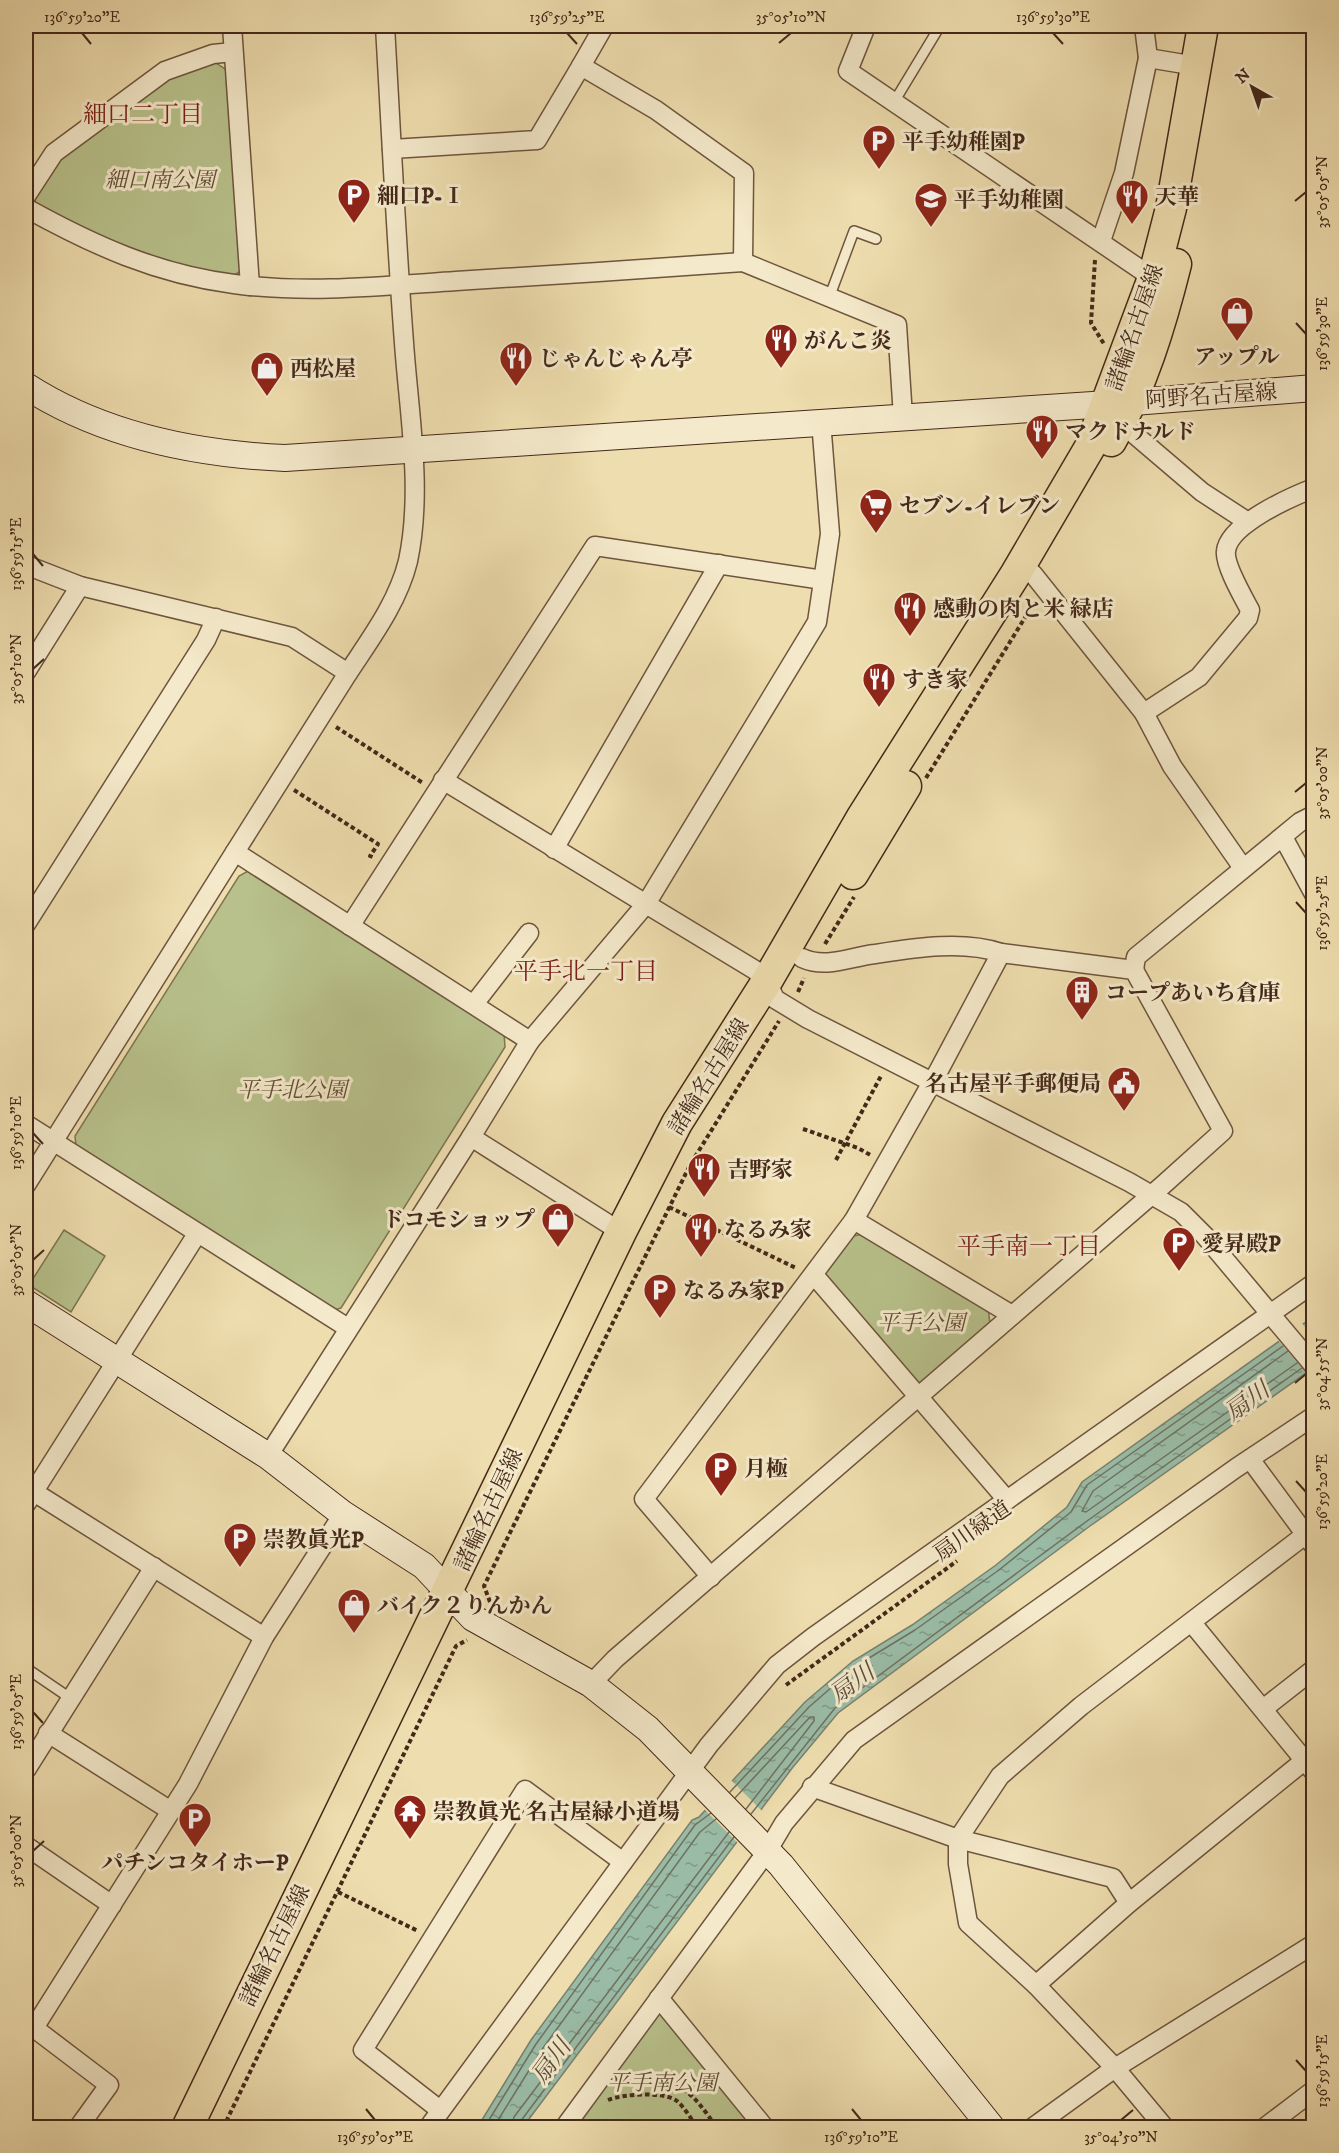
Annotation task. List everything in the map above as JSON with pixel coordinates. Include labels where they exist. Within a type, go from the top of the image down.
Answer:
[{"type":"main road","name":"諸輪名古屋線","points":[[209,2127],[455,1598],[621,1232],[677,1123],[778,1004],[862,817],[1066,490],[1090,447],[1120,409],[1171,208],[1203,26]]},
{"type":"main road","name":"諸輪名古屋線","points":[[187,2127],[677,1161],[806,964],[1033,574],[1120,409],[1167,303],[1192,197],[1221,26]]},
{"type":"street","points":[[232,26],[250,286]]},
{"type":"street","points":[[26,1185],[348,672],[382,622],[407,563],[414,524],[412,450],[399,286],[384,26]]},
{"type":"street","points":[[392,149],[537,140],[604,26]]},
{"type":"street","points":[[866,26],[848,71],[1153,278]]},
{"type":"street","points":[[1101,241],[1124,173],[1148,58],[1144,26]]},
{"type":"street","points":[[26,196],[54,153],[165,71],[213,54],[233,51]]},
{"type":"street","points":[[1148,58],[1196,66]]},
{"type":"street","points":[[581,66],[656,110],[744,173],[743,262]]},
{"type":"street","points":[[26,208],[92,244],[152,266],[266,288],[399,286],[743,262],[897,325],[903,417]]},
{"type":"street","name":"阿野名古屋線","points":[[26,386],[87,418],[184,447],[243,456],[285,458],[821,421],[1120,409],[1314,388]]},
{"type":"street","points":[[1120,409],[1202,492],[1248,522]]},
{"type":"street","points":[[268,1456],[530,1041],[646,904],[817,622],[830,534],[821,421]]},
{"type":"street","points":[[1144,713],[1199,677],[1248,618],[1250,610],[1227,560],[1226,549],[1235,534],[1248,522],[1314,488]]},
{"type":"street","points":[[350,926],[595,546],[823,580]]},
{"type":"street","points":[[554,849],[719,564]]},
{"type":"street","points":[[26,565],[80,586],[292,637],[348,672]]},
{"type":"street","points":[[1033,574],[1144,713],[1172,766],[1243,868]]},
{"type":"street","points":[[26,672],[80,586]]},
{"type":"street","points":[[26,924],[200,650],[216,618]]},
{"type":"street","points":[[440,785],[554,849],[755,970],[778,1004],[932,1080],[1181,1212],[1205,1236],[1314,1366]]},
{"type":"street","points":[[591,1684],[615,1659],[1223,1131],[1134,970],[1136,957],[1243,868],[1314,815]]},
{"type":"street","points":[[1283,837],[1314,894]]},
{"type":"street","points":[[235,852],[530,1041]]},
{"type":"street","points":[[474,1004],[528,933]]},
{"type":"street","points":[[806,964],[817,965],[875,954],[942,947],[983,946],[1001,952],[1134,970]]},
{"type":"street","points":[[711,1577],[644,1499],[854,1221],[1001,952]]},
{"type":"street","points":[[26,1124],[348,1328]]},
{"type":"street","points":[[471,1137],[621,1232]]},
{"type":"street","points":[[854,1221],[1012,1315]]},
{"type":"street","points":[[197,1234],[28,1494],[154,1567],[264,1637]]},
{"type":"street","points":[[813,1275],[1007,1500]]},
{"type":"street","points":[[428,2127],[623,1862],[699,1778],[777,1665],[813,1637],[1314,1283]]},
{"type":"street","points":[[26,1303],[268,1456],[343,1514],[424,1566],[473,1618],[591,1684],[648,1728],[768,1850],[992,2127]]},
{"type":"street","points":[[564,2127],[768,1850],[784,1822],[854,1740],[1314,1416]]},
{"type":"street","points":[[1165,2127],[1116,2068],[1036,1985],[968,1923],[958,1864],[958,1839],[1000,1776],[1081,1707],[1192,1623],[1309,1541],[1250,1459]]},
{"type":"street","points":[[78,2127],[109,2085],[30,2032],[201,1762],[264,1637],[343,1514]]},
{"type":"street","points":[[26,1770],[154,1567]]},
{"type":"street","points":[[1036,1985],[1129,1903],[1309,1767],[1192,1623]]},
{"type":"street","points":[[1263,1709],[1314,1669]]},
{"type":"street","points":[[48,1733],[171,1811]]},
{"type":"street","points":[[813,1787],[958,1839],[1113,1878],[1129,1903]]},
{"type":"street","points":[[440,2110],[363,2050],[525,1790],[623,1862]]},
{"type":"street","points":[[26,1846],[112,1905]]},
{"type":"street","points":[[1032,2127],[1116,2068],[1314,1944]]},
{"type":"street","points":[[659,1998],[765,2127]]},
{"type":"street","points":[[1264,2127],[1314,2090]]},
{"type":"lane","points":[[894,102],[940,26]]},
{"type":"lane","points":[[829,298],[854,231],[876,239]]},
{"type":"lane","points":[[26,1668],[70,1698]]},
{"type":"path","points":[[1101,241],[1092,282],[1091,323],[1105,346]]},
{"type":"path","points":[[332,725],[440,785]]},
{"type":"path","points":[[286,798],[297,780]]},
{"type":"path","points":[[291,789],[378,844],[370,856],[373,857]]},
{"type":"path","points":[[495,1609],[484,1587],[489,1571],[690,1165],[774,1030],[778,1004],[806,964]]},
{"type":"path","points":[[774,1030],[778,1004]]},
{"type":"path","points":[[836,1160],[891,1060]]},
{"type":"path","points":[[803,1129],[844,1143],[876,1158]]},
{"type":"path","points":[[669,1207],[813,1275]]},
{"type":"path","name":"扇川緑道","points":[[782,1689],[826,1653],[965,1555]]},
{"type":"path","points":[[223,2127],[455,1645],[476,1638]]},
{"type":"path","points":[[338,1892],[431,1938]]},
{"type":"path","points":[[640,2095],[639,2084],[662,2081],[677,2085],[701,2105],[717,2127]]},
{"type":"path","points":[[604,2103],[610,2099],[640,2095],[676,2100],[698,2127]]},
{"type":"green space","name":"細口南公園","points":[[213,61],[228,71],[244,269],[233,276],[172,265],[97,238],[36,205],[34,194],[57,158],[167,78]]},
{"type":"green space","name":"平手北公園","points":[[248,871],[504,1033],[505,1047],[341,1308],[334,1310],[76,1146],[75,1136],[239,876]]},
{"type":"green space","points":[[64,1230],[105,1256],[71,1312],[29,1285]]},
{"type":"green space","name":"平手公園","points":[[863,1234],[988,1307],[990,1324],[922,1384],[911,1382],[824,1281],[825,1270],[849,1237]]},
{"type":"green space","name":"平手南公園","points":[[657,2014],[665,2014],[756,2128],[569,2128]]},
{"type":"water","name":"扇川","points":[[1313,1317],[1313,1368],[1090,1526],[838,1713],[793,1767],[523,2127],[477,2128],[531,2040],[692,1820],[699,1817],[805,1702],[853,1661],[912,1625],[996,1565],[1067,1507],[1082,1482]]},
{"type":"pier","points":[[1301,1322],[1313,1337],[1314,1371],[1308,1375],[1277,1339]]},
{"type":"pier","points":[[730,1779],[764,1813],[740,1845],[703,1808]]},
{"type":"place","name":"平手幼稚園P","points":[[879,170]]},
{"type":"place","name":"細口P-Ⅰ","points":[[354,224]]},
{"type":"place","name":"天華","points":[[1132,225]]},
{"type":"place","name":"平手幼稚園","points":[[931,228]]},
{"type":"place","name":"アップル","points":[[1237,342]]},
{"type":"place","name":"がんこ炎","points":[[781,369]]},
{"type":"place","name":"じゃんじゃん亭","points":[[516,387]]},
{"type":"place","name":"西松屋","points":[[267,397]]},
{"type":"place","name":"マクドナルド","points":[[1042,460]]},
{"type":"place","name":"セブン-イレブン","points":[[876,534]]},
{"type":"place","name":"感動の肉と米 緑店","points":[[910,637]]},
{"type":"place","name":"すき家","points":[[879,708]]},
{"type":"place","name":"コープあいち倉庫","points":[[1082,1021]]},
{"type":"place","name":"名古屋平手郵便局","points":[[1124,1112]]},
{"type":"place","name":"吉野家","points":[[704,1198]]},
{"type":"place","name":"ドコモショップ","points":[[558,1248]]},
{"type":"place","name":"なるみ家","points":[[701,1258]]},
{"type":"place","name":"愛昇殿P","points":[[1179,1272]]},
{"type":"place","name":"なるみ家P","points":[[660,1319]]},
{"type":"place","name":"月極","points":[[721,1497]]},
{"type":"place","name":"崇教眞光P","points":[[240,1568]]},
{"type":"place","name":"バイク２りんかん","points":[[354,1634]]},
{"type":"place","name":"崇教眞光 名古屋緑小道場","points":[[410,1840]]},
{"type":"place","name":"パチンコタイホーP","points":[[195,1848]]},
{"type":"district","name":"細口二丁目","points":[[143,114]]},
{"type":"district","name":"平手北一丁目","points":[[586,971]]},
{"type":"district","name":"平手南一丁目","points":[[1029,1246]]}]
